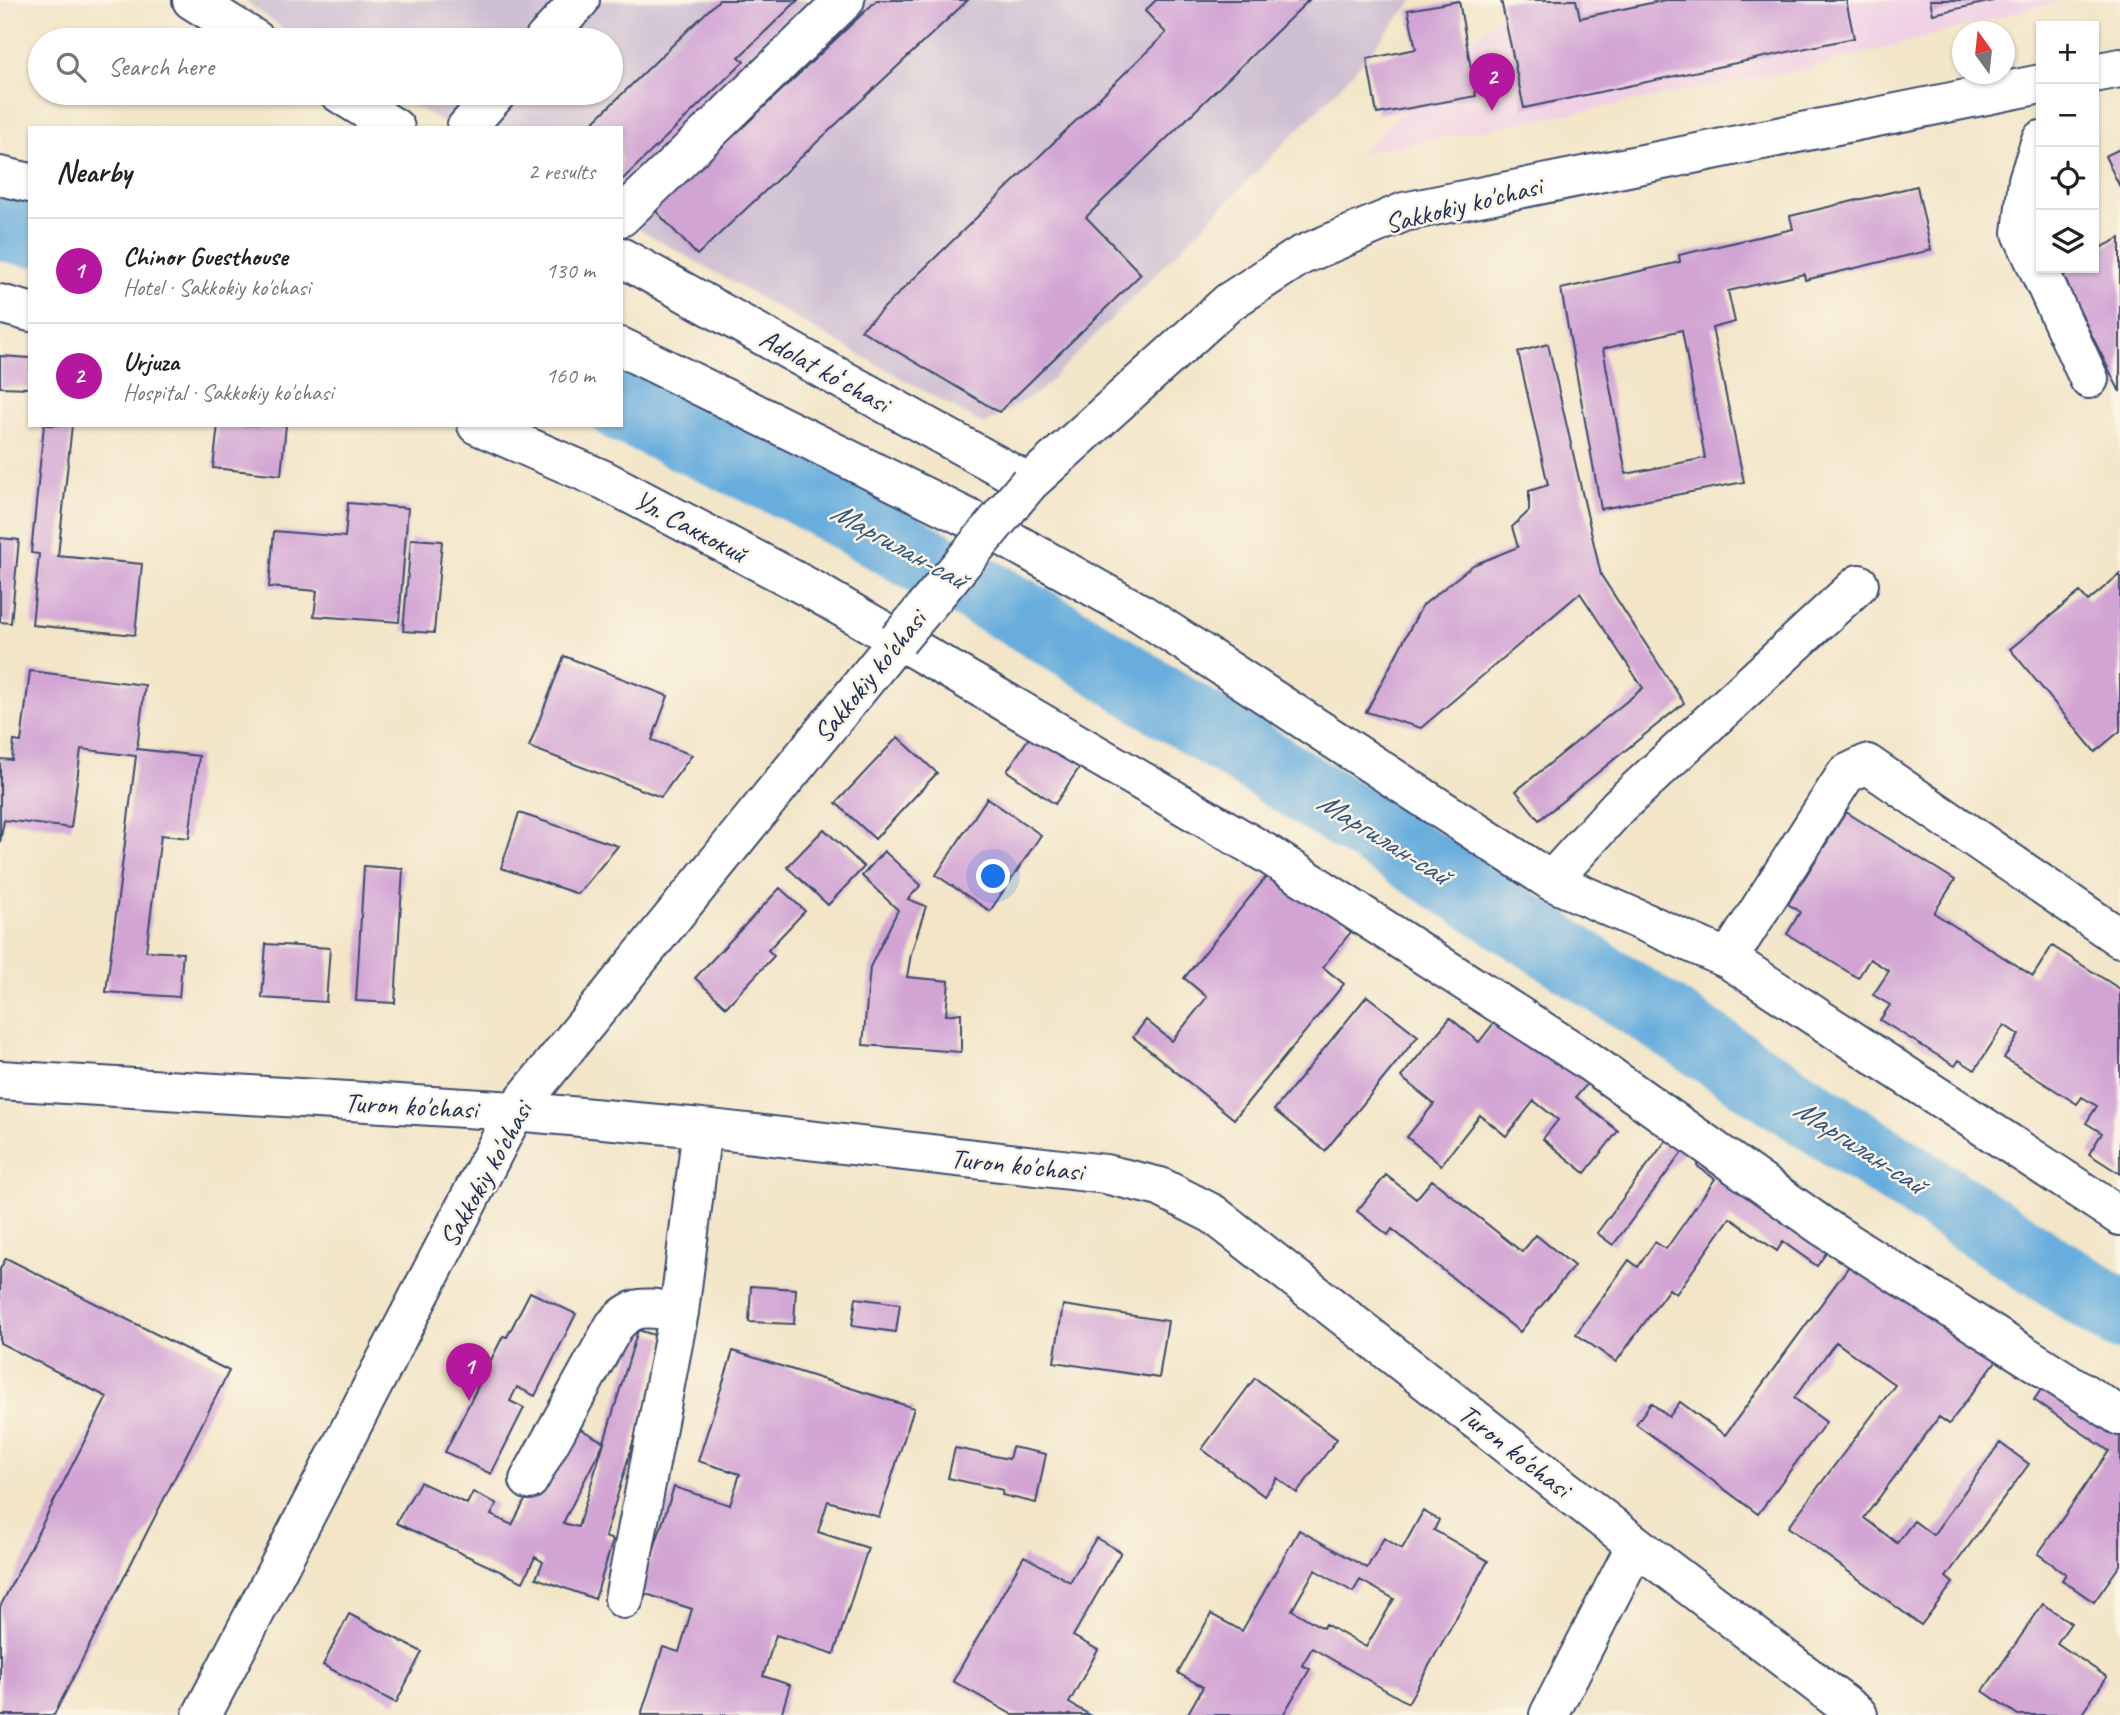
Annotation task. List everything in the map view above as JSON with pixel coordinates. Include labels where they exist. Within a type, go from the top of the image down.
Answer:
[{"type":"street","points":[[192,0],[237,28]]},
{"type":"street","points":[[555,28],[580,0]]},
{"type":"street","points":[[623,215],[845,0]]},
{"type":"street","points":[[2099,72],[2120,68]]},
{"type":"street","name":"Sakkokiy ko'chasi","points":[[202,1715],[515,1111],[1028,483],[1229,302],[1300,256],[1404,212],[2036,85]]},
{"type":"street","points":[[358,105],[392,126]]},
{"type":"street","points":[[468,126],[486,105]]},
{"type":"street","points":[[2039,147],[2028,180],[2022,233],[2089,379]]},
{"type":"street","points":[[0,176],[28,183]]},
{"type":"street","name":"Adolat koʻchasi","points":[[623,258],[1028,483]]},
{"type":"street","points":[[0,304],[28,311]]},
{"type":"street","points":[[623,349],[990,529],[1142,614],[1551,881],[1728,959],[2120,1216]]},
{"type":"street","name":"Ул. Саккокий","points":[[482,427],[604,480],[811,589],[1269,855],[1587,1060],[1822,1226],[2120,1416]]},
{"type":"street","points":[[1551,881],[1618,807],[1859,584]]},
{"type":"street","points":[[1728,959],[1846,774],[1867,764],[2120,938]]},
{"type":"street","name":"Turon ko'chasi","points":[[0,1080],[515,1111],[702,1128],[1105,1174],[1160,1187],[1213,1214],[1858,1715]]},
{"type":"street","points":[[624,1599],[679,1312],[702,1128]]},
{"type":"street","points":[[529,1480],[614,1326],[625,1314],[639,1308],[679,1312]]},
{"type":"street","points":[[1549,1715],[1636,1545]]},
{"type":"shaded area","points":[[244,0],[1414,0],[1340,87],[1041,390],[984,425],[623,220],[623,126],[451,126],[412,105],[623,105],[623,28],[282,28]]},
{"type":"shaded area","points":[[1515,0],[2063,0],[1985,21],[1952,21],[1952,30],[1806,69],[1360,153]]},
{"type":"building","points":[[719,0],[798,0],[739,57],[744,61],[623,179],[623,126],[589,126],[611,105],[623,105],[623,93]]},
{"type":"building","points":[[877,0],[968,0],[697,255],[655,210]]},
{"type":"building","points":[[1156,0],[1309,0],[1086,217],[1141,274],[999,412],[861,330],[1166,33],[1145,11]]},
{"type":"building","points":[[1501,0],[1576,0],[1580,18],[1665,0],[1846,0],[1854,38],[1524,108]]},
{"type":"building","points":[[1930,0],[1993,0],[1993,1],[1933,14]]},
{"type":"building","points":[[1459,1],[1476,96],[1377,114],[1367,59],[1416,49],[1408,10]]},
{"type":"building","points":[[2120,149],[2120,187],[2105,156]]},
{"type":"building","points":[[1917,186],[1931,250],[1805,280],[1804,274],[1728,291],[1735,322],[1712,328],[1744,482],[1601,509],[1561,289],[1680,262],[1679,255],[1793,229],[1790,216]],"holes":[[[1682,330],[1705,458],[1626,474],[1603,349]]]},
{"type":"building","points":[[2120,238],[2120,392],[2062,276],[2068,273],[2099,273],[2099,248]]},
{"type":"building","points":[[1548,344],[1601,575],[1684,703],[1539,820],[1516,791],[1643,688],[1580,593],[1421,728],[1366,712],[1422,606],[1473,565],[1518,547],[1512,527],[1529,511],[1529,491],[1548,485],[1518,352]]},
{"type":"building","points":[[0,356],[28,358],[28,388],[0,387]]},
{"type":"building","points":[[44,427],[72,427],[58,556],[142,564],[135,635],[32,625],[39,554],[31,553]]},
{"type":"building","points":[[218,427],[286,427],[281,475],[213,468]]},
{"type":"building","points":[[348,503],[408,508],[399,622],[314,616],[317,591],[269,587],[274,531],[345,537]]},
{"type":"building","points":[[0,538],[19,540],[11,623],[0,622]]},
{"type":"building","points":[[411,539],[442,541],[434,633],[403,631]]},
{"type":"building","points":[[2120,574],[2120,731],[2095,752],[2010,649],[2080,592],[2088,601]]},
{"type":"building","points":[[564,656],[668,696],[652,740],[692,755],[661,797],[529,747]]},
{"type":"building","points":[[30,671],[145,685],[137,749],[199,756],[189,838],[161,835],[146,951],[183,953],[179,997],[106,992],[136,756],[81,749],[71,828],[4,820],[0,842],[0,759],[12,760],[14,741],[21,742]]},
{"type":"building","points":[[1034,730],[1083,762],[1055,804],[1007,771]]},
{"type":"building","points":[[898,737],[937,773],[875,839],[836,803]]},
{"type":"building","points":[[987,798],[1041,835],[990,911],[936,875]]},
{"type":"building","points":[[1846,812],[1955,880],[1934,913],[2033,976],[2052,946],[2120,989],[2120,1174],[2089,1154],[2102,1133],[2086,1123],[2097,1106],[2082,1097],[2077,1104],[2004,1058],[2019,1035],[2004,1025],[1975,1070],[1959,1060],[1955,1066],[1880,1020],[1890,1005],[1873,995],[1889,971],[1870,959],[1858,978],[1787,934],[1800,912],[1788,904]]},
{"type":"building","points":[[519,813],[618,846],[578,894],[501,868]]},
{"type":"building","points":[[824,829],[864,867],[828,905],[787,867]]},
{"type":"building","points":[[884,851],[921,885],[908,899],[926,906],[907,977],[949,981],[946,1015],[961,1013],[961,1052],[863,1045],[870,967],[898,910],[862,876]]},
{"type":"building","points":[[1276,865],[1354,928],[1323,967],[1344,984],[1234,1119],[1133,1037],[1146,1020],[1172,1041],[1207,997],[1184,978]]},
{"type":"building","points":[[364,866],[403,869],[395,1003],[356,1001]]},
{"type":"building","points":[[780,888],[805,911],[768,950],[774,956],[726,1007],[695,978]]},
{"type":"building","points":[[266,944],[330,948],[326,1002],[262,998]]},
{"type":"building","points":[[1367,996],[1418,1036],[1325,1151],[1274,1110]]},
{"type":"building","points":[[1501,1014],[1588,1083],[1576,1097],[1618,1131],[1585,1173],[1543,1139],[1558,1120],[1534,1101],[1506,1136],[1480,1115],[1441,1165],[1407,1137],[1434,1104],[1401,1077],[1450,1018],[1479,1042]]},
{"type":"building","points":[[1674,1130],[1690,1142],[1613,1245],[1597,1233]]},
{"type":"building","points":[[1709,1150],[1836,1239],[1817,1266],[1783,1242],[1777,1251],[1730,1218],[1676,1294],[1669,1289],[1616,1362],[1576,1334],[1629,1260],[1638,1267],[1655,1242],[1666,1249],[1715,1179],[1697,1166]]},
{"type":"building","points":[[1386,1175],[1416,1199],[1432,1180],[1522,1252],[1536,1235],[1574,1266],[1520,1332],[1392,1229],[1388,1235],[1357,1211]]},
{"type":"building","points":[[1858,1254],[1999,1357],[1949,1424],[1939,1417],[1864,1518],[1897,1543],[1914,1521],[1933,1535],[2000,1443],[2029,1464],[1946,1577],[1953,1583],[1921,1625],[1788,1527],[1895,1385],[1836,1342],[1794,1398],[1826,1422],[1758,1514],[1636,1424],[1651,1403],[1669,1417],[1680,1402],[1725,1435]]},
{"type":"building","points":[[6,1258],[229,1371],[54,1715],[0,1715],[0,1607],[107,1397],[0,1343],[0,1269]]},
{"type":"building","points":[[751,1286],[796,1289],[794,1324],[749,1322]]},
{"type":"building","points":[[530,1292],[576,1314],[535,1396],[517,1387],[510,1401],[524,1408],[491,1474],[445,1452],[503,1336],[507,1337]]},
{"type":"building","points":[[856,1298],[900,1304],[896,1332],[852,1326]]},
{"type":"building","points":[[1063,1305],[1168,1321],[1159,1378],[1054,1362]]},
{"type":"building","points":[[638,1330],[664,1338],[605,1537],[613,1540],[595,1599],[536,1578],[543,1562],[535,1557],[523,1582],[396,1523],[420,1482],[467,1504],[473,1492],[497,1504],[491,1515],[512,1525],[534,1483],[575,1426],[604,1442]],"holes":[[[604,1442],[578,1527],[563,1523]]]},
{"type":"building","points":[[733,1351],[914,1408],[879,1517],[828,1501],[818,1532],[868,1548],[834,1654],[776,1635],[763,1676],[790,1685],[781,1715],[641,1715],[663,1647],[679,1652],[692,1609],[640,1592],[674,1487],[730,1505],[740,1474],[698,1461]]},
{"type":"building","points":[[2050,1376],[2120,1423],[2120,1565],[2094,1602],[2062,1580],[2066,1574],[2038,1554],[2109,1451],[2034,1400]]},
{"type":"building","points":[[1255,1378],[1337,1439],[1297,1493],[1277,1478],[1264,1496],[1202,1449]]},
{"type":"building","points":[[1012,1447],[1046,1454],[1036,1503],[1002,1495],[1003,1490],[948,1478],[955,1448],[1009,1459]]},
{"type":"building","points":[[1423,1511],[1439,1520],[1434,1530],[1488,1561],[1408,1703],[1312,1648],[1302,1665],[1310,1669],[1283,1715],[1187,1715],[1203,1687],[1178,1673],[1211,1614],[1242,1631],[1299,1530],[1367,1568],[1384,1538],[1402,1549]],"holes":[[[1315,1570],[1353,1592],[1360,1580],[1394,1599],[1366,1647],[1325,1624],[1323,1628],[1292,1610]]]},
{"type":"building","points":[[1096,1538],[1121,1552],[1073,1636],[1098,1650],[1069,1703],[1090,1715],[1013,1715],[953,1681],[1024,1556],[1070,1582]]},
{"type":"building","points":[[2043,1604],[2071,1623],[2057,1643],[2107,1677],[2081,1715],[2018,1715],[1983,1691]]},
{"type":"building","points":[[349,1614],[422,1652],[396,1703],[323,1665]]},
{"type":"waterway","name":"Маргилан-сай","points":[[0,225],[28,232]]},
{"type":"waterway","name":"Маргилан-сай","points":[[623,408],[802,491],[1067,640],[1488,904],[2120,1315]]},
{"type":"place","name":"Urjuza","points":[[1492,111]]},
{"type":"place","name":"Chinor Guesthouse","points":[[469,1401]]}]
